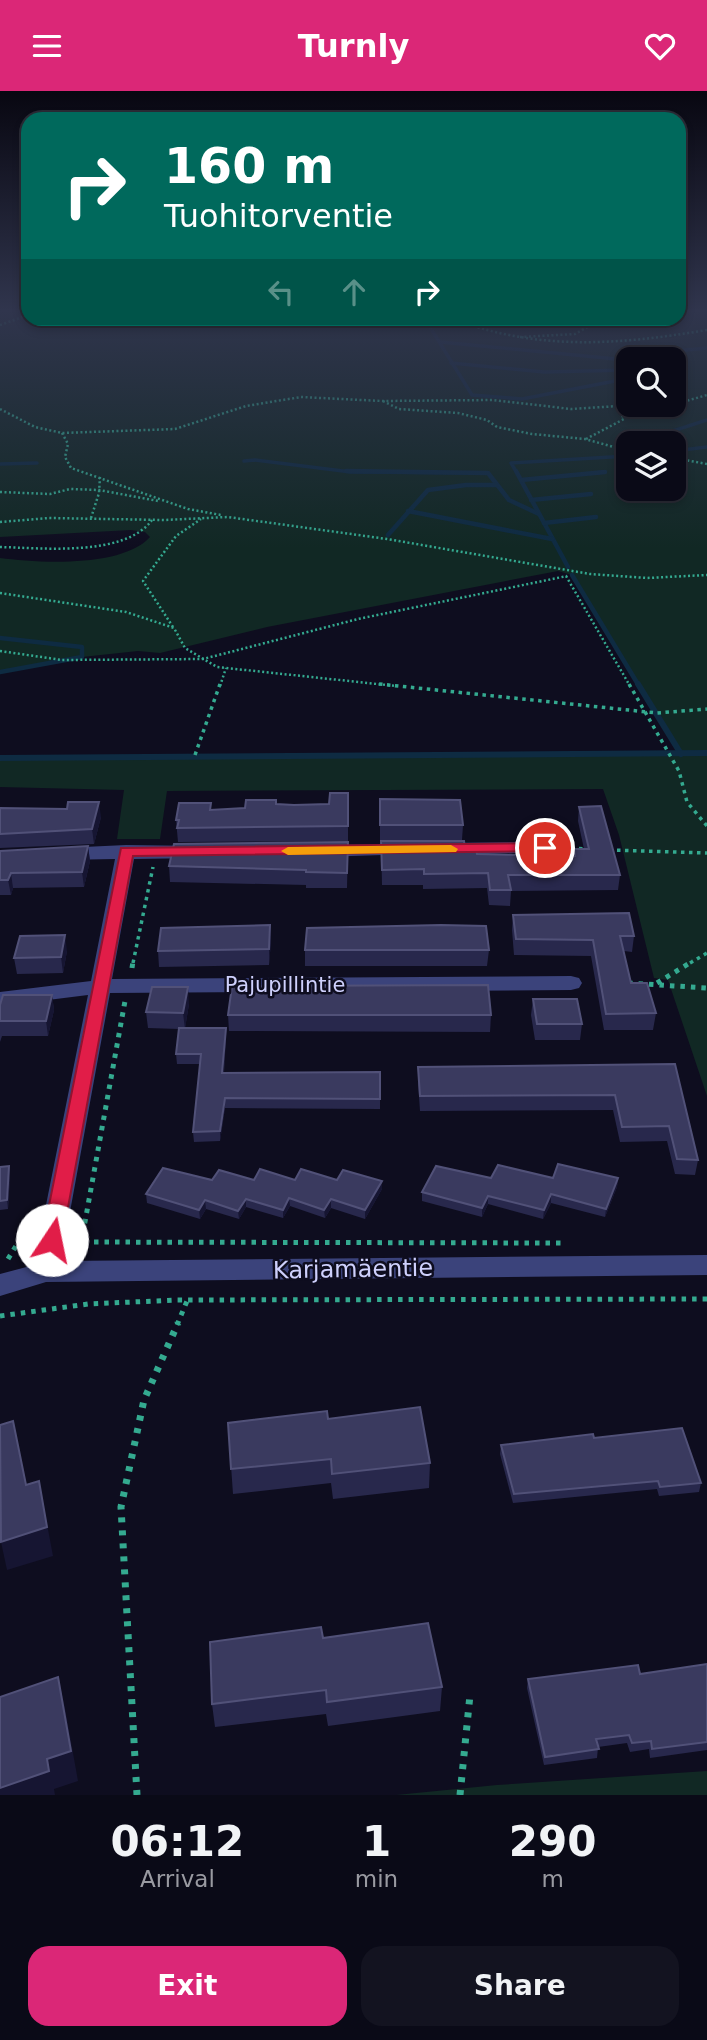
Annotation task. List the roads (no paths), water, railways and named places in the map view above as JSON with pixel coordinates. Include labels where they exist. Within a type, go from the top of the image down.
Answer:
[{"type":"street","points":[[305,851],[545,848]]},
{"type":"street","points":[[46,1272],[126,851]]},
{"type":"street","points":[[41,855],[126,851],[224,851]]},
{"type":"street","name":"Pajupillintie","points":[[0,999],[128,985],[571,983]]},
{"type":"street","name":"Karjamäentie","points":[[0,1285],[46,1272],[78,1271],[707,1265]]},
{"type":"waterway","points":[[468,389],[472,395],[522,399],[576,389]]},
{"type":"waterway","points":[[673,431],[707,420]]},
{"type":"waterway","points":[[686,450],[707,447]]},
{"type":"waterway","points":[[517,473],[511,463],[616,457]]},
{"type":"waterway","points":[[244,461],[255,460],[351,472],[488,473]]},
{"type":"waterway","points":[[0,464],[37,463]]},
{"type":"waterway","points":[[346,471],[488,473]]},
{"type":"waterway","points":[[516,471],[532,500]]},
{"type":"waterway","points":[[521,480],[605,472],[594,473]]},
{"type":"waterway","points":[[488,473],[509,500],[539,514]]},
{"type":"waterway","points":[[409,511],[428,490],[466,485],[496,485]]},
{"type":"waterway","points":[[532,500],[591,494]]},
{"type":"waterway","points":[[532,500],[544,523]]},
{"type":"waterway","points":[[388,535],[409,511]]},
{"type":"waterway","points":[[409,511],[552,539]]},
{"type":"waterway","points":[[544,523],[596,517]]},
{"type":"waterway","points":[[544,523],[568,567]]},
{"type":"waterway","points":[[572,575],[639,686]]},
{"type":"waterway","points":[[0,638],[82,647],[82,657],[0,672]]},
{"type":"waterway","points":[[638,684],[681,753]]},
{"type":"waterway","points":[[0,758],[681,753]]},
{"type":"waterway","points":[[681,753],[707,753]]}]
